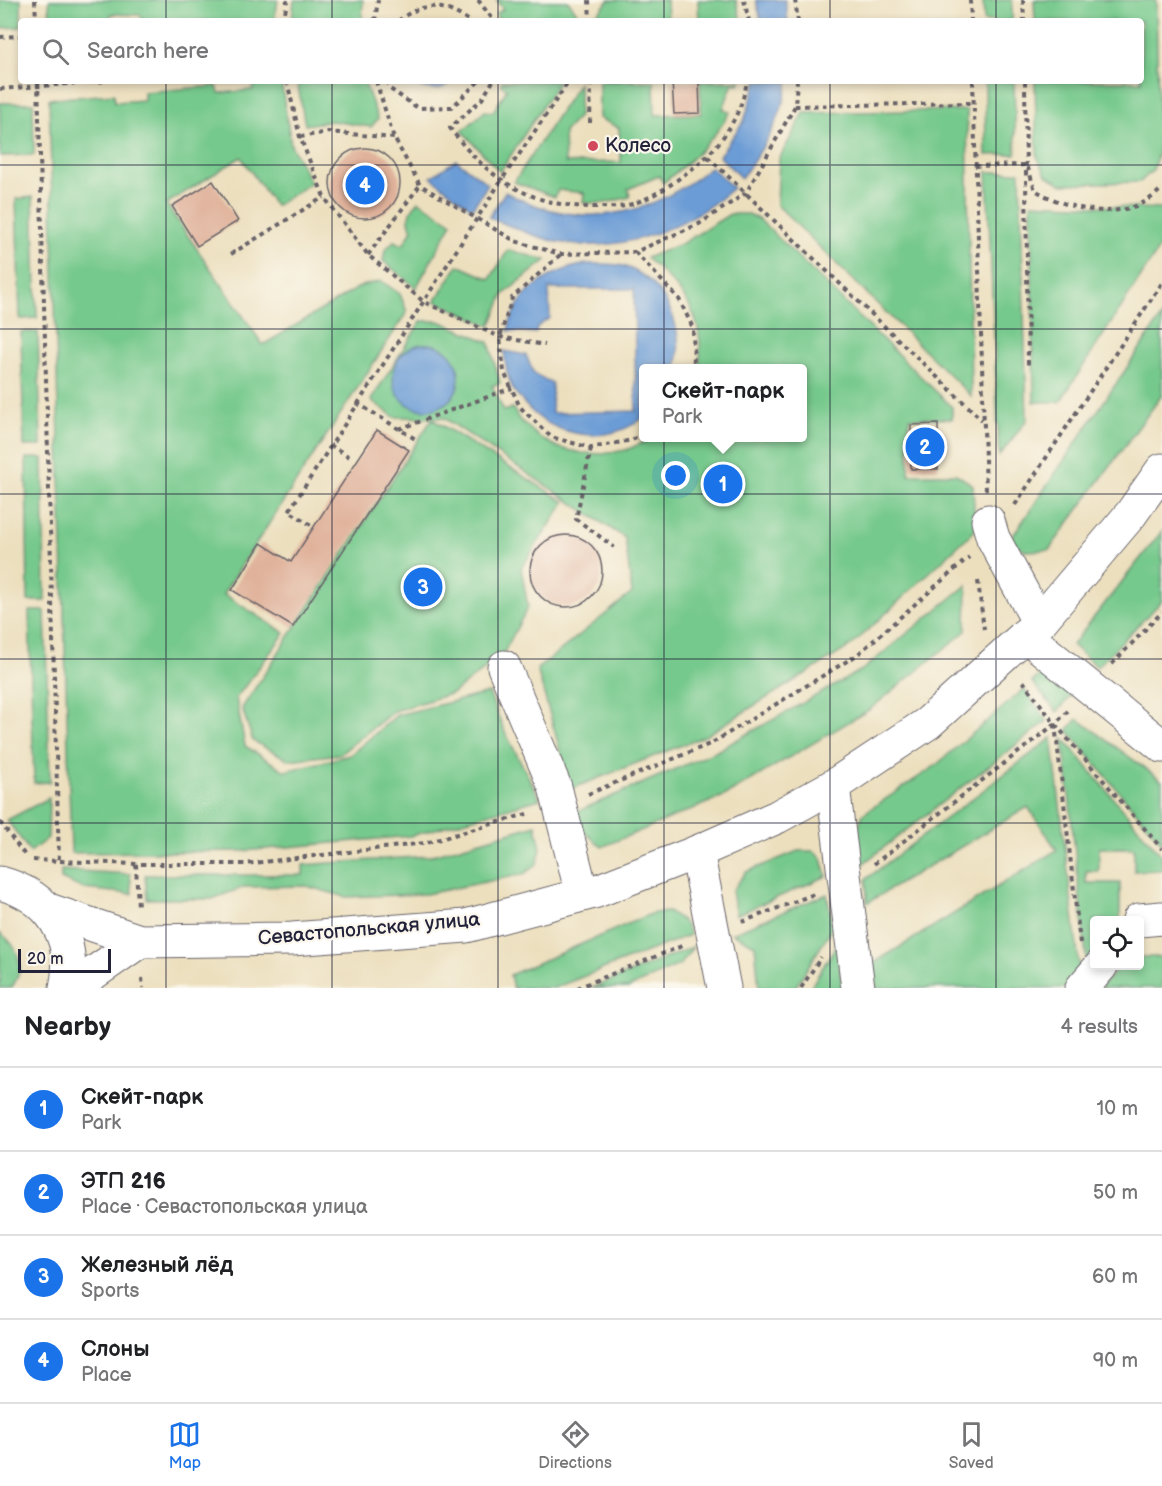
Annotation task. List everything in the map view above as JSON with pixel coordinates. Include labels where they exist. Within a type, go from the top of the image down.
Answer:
[{"type":"main road","name":"Севастопольская улица","points":[[49,910],[140,941],[292,939],[466,926],[582,894],[697,852],[777,817],[833,786],[928,723],[1032,629],[1131,514],[1162,471]]},
{"type":"main road","points":[[991,530],[1032,629],[1162,746]]},
{"type":"main road","points":[[504,668],[560,805],[582,894]]},
{"type":"main road","points":[[833,786],[858,988]]},
{"type":"main road","points":[[697,852],[724,988]]},
{"type":"main road","points":[[0,883],[16,887],[34,897],[49,910],[61,928],[68,949],[69,971],[66,988]]},
{"type":"main road","points":[[1144,920],[1162,918]]},
{"type":"main road","points":[[72,988],[140,941]]},
{"type":"path","points":[[35,0],[36,18]]},
{"type":"path","points":[[284,18],[287,0]]},
{"type":"path","points":[[375,18],[378,0]]},
{"type":"path","points":[[478,0],[492,18]]},
{"type":"path","points":[[589,0],[590,18]]},
{"type":"path","points":[[744,0],[748,18]]},
{"type":"path","points":[[795,0],[798,18]]},
{"type":"path","points":[[970,0],[971,18]]},
{"type":"path","points":[[1023,0],[1024,18]]},
{"type":"path","points":[[402,18],[415,8],[446,7],[465,18]]},
{"type":"path","points":[[0,37],[18,36]]},
{"type":"path","points":[[0,89],[32,84]]},
{"type":"path","points":[[38,84],[59,862]]},
{"type":"path","points":[[288,84],[300,136],[324,197],[368,255],[424,302],[500,337],[545,345]]},
{"type":"path","points":[[377,84],[394,138],[420,185],[515,241],[560,254],[636,252],[699,224],[746,193],[795,106],[797,84]]},
{"type":"path","points":[[389,84],[390,89],[418,108],[452,107],[476,84]]},
{"type":"path","points":[[490,84],[482,99],[450,128],[468,153],[501,181],[537,199],[570,208],[624,207],[665,189],[708,157],[733,123],[746,84]]},
{"type":"path","points":[[311,525],[289,511],[357,402],[567,84]]},
{"type":"path","points":[[590,123],[591,84]]},
{"type":"path","points":[[973,84],[982,421],[991,530]]},
{"type":"path","points":[[1025,84],[1028,165],[1028,365]]},
{"type":"path","points":[[795,106],[973,103]]},
{"type":"path","points":[[300,136],[328,132],[394,138]]},
{"type":"path","points":[[708,157],[982,421]]},
{"type":"path","points":[[975,166],[1028,165]]},
{"type":"path","points":[[1028,165],[1035,189],[1055,202],[1080,209],[1114,210],[1136,205],[1153,198],[1162,188]]},
{"type":"path","points":[[368,255],[420,185]]},
{"type":"path","points":[[231,254],[324,197]]},
{"type":"path","points":[[636,252],[679,299],[693,328],[694,364]]},
{"type":"path","points":[[560,254],[512,298],[500,337],[504,372],[520,407],[551,437],[591,448],[639,436]]},
{"type":"path","points":[[0,822],[28,859],[59,862],[245,864],[426,843],[560,805],[712,743],[857,655],[991,530],[1162,283]]},
{"type":"path","points":[[399,429],[512,388]]},
{"type":"path","points":[[357,402],[417,440]]},
{"type":"path","points":[[330,445],[353,459]]},
{"type":"path","points":[[591,448],[576,519],[614,547]]},
{"type":"path","points":[[1104,672],[1162,612]]},
{"type":"path","points":[[577,988],[845,882],[864,872],[1055,724],[1072,706]]},
{"type":"path","points":[[1055,724],[1162,849]]},
{"type":"path","points":[[1055,724],[1089,980]]},
{"type":"green space","points":[[0,0],[21,0],[21,18],[18,18],[18,27],[0,28]]},
{"type":"green space","points":[[49,0],[278,0],[275,18],[142,18],[141,15],[111,14],[110,18],[50,18]]},
{"type":"green space","points":[[294,0],[363,0],[362,18],[292,18]]},
{"type":"green space","points":[[496,0],[568,1],[575,10],[577,18],[498,18],[496,14],[503,9]]},
{"type":"green space","points":[[609,0],[667,0],[668,18],[599,18],[597,14]]},
{"type":"green space","points":[[698,0],[736,0],[740,18],[699,18]]},
{"type":"green space","points":[[983,0],[1012,0],[1012,18],[984,18]]},
{"type":"green space","points":[[1034,0],[1156,0],[1159,150],[1153,170],[1140,182],[1061,184],[1046,175],[1037,156],[1035,84],[1144,84],[1144,18],[1035,18]]},
{"type":"green space","points":[[253,84],[281,84],[291,145],[311,183],[275,206],[241,157],[166,204],[263,345],[361,286],[381,281],[400,294],[407,312],[223,594],[285,633],[236,698],[245,746],[285,771],[350,755],[397,715],[489,693],[504,730],[540,799],[411,836],[243,851],[71,853],[49,99],[114,94],[115,102],[144,100],[144,92],[217,86],[219,93],[253,90]]},
{"type":"green space","points":[[298,84],[365,84],[378,119],[371,127],[332,121],[305,125]]},
{"type":"green space","points":[[557,84],[500,172],[462,131],[485,111],[493,112],[507,89],[501,85]]},
{"type":"green space","points":[[578,84],[579,116],[564,132],[565,163],[621,162],[619,128],[599,118],[599,84],[654,84],[655,115],[701,114],[700,84],[733,84],[723,109],[730,112],[716,133],[663,183],[659,176],[628,189],[630,197],[605,203],[583,203],[584,193],[558,190],[555,197],[514,182]]},
{"type":"green space","points":[[985,84],[1014,84],[1016,154],[986,155]]},
{"type":"green space","points":[[0,103],[33,103],[34,155],[0,156]]},
{"type":"green space","points":[[967,110],[971,396],[777,205],[779,159],[804,113]]},
{"type":"green space","points":[[987,172],[1020,172],[1027,420],[999,456]]},
{"type":"green space","points":[[33,197],[37,318],[20,319],[16,199]]},
{"type":"green space","points":[[419,201],[452,223],[416,288],[383,261],[385,250],[394,241],[403,245],[412,230],[409,221],[410,214]]},
{"type":"green space","points":[[1031,203],[1162,209],[1162,244],[1060,402],[1034,402]]},
{"type":"green space","points":[[730,214],[749,214],[761,221],[952,407],[952,419],[909,418],[909,474],[956,474],[973,485],[975,530],[851,646],[705,736],[571,789],[537,669],[632,593],[625,538],[444,418],[394,417],[371,400],[421,321],[439,321],[489,342],[500,383],[492,386],[504,411],[513,408],[519,419],[540,438],[559,448],[582,453],[603,454],[626,450],[645,442],[807,442],[807,364],[699,364],[699,333],[689,306],[671,281],[646,258],[683,243]]},
{"type":"green space","points":[[508,250],[546,260],[504,294],[490,326],[435,301],[458,265],[490,279]]},
{"type":"green space","points":[[1162,316],[1162,395],[1049,550],[1026,551],[1010,540]]},
{"type":"green space","points":[[21,332],[38,332],[41,446],[24,446]]},
{"type":"green space","points":[[432,419],[565,502],[521,568],[528,607],[502,656],[453,693],[394,711],[340,754],[289,760],[253,741],[242,708]]},
{"type":"green space","points":[[26,458],[43,458],[45,601],[28,601]]},
{"type":"green space","points":[[1162,531],[1162,601],[1097,667],[1072,645]]},
{"type":"green space","points":[[967,585],[966,631],[869,710],[726,795],[602,847],[582,830],[576,812],[715,752],[862,670]]},
{"type":"green space","points":[[29,611],[45,611],[50,782],[34,783]]},
{"type":"green space","points":[[1046,670],[1071,696],[1057,712],[1032,682]]},
{"type":"green space","points":[[1024,689],[1047,721],[860,866],[858,827],[863,814],[935,766]]},
{"type":"green space","points":[[1078,719],[1162,781],[1162,843],[1067,730]]},
{"type":"green space","points":[[1052,738],[1080,973],[1065,988],[876,988],[874,963],[1057,850],[1028,807],[867,903],[866,879]]},
{"type":"green space","points":[[1063,738],[1162,856],[1162,870],[1134,871],[1134,848],[1099,848],[1099,871],[1086,871],[1086,883],[1120,883],[1120,916],[1090,916],[1090,962],[1087,966]]},
{"type":"green space","points":[[49,798],[48,838],[30,852],[7,820]]},
{"type":"green space","points":[[536,825],[541,849],[537,864],[524,874],[426,894],[346,897],[306,886],[244,887],[212,899],[147,899],[145,875],[303,875],[303,865],[429,856]]},
{"type":"green space","points":[[798,851],[814,851],[822,859],[827,876],[736,915],[732,891],[746,872]]},
{"type":"green space","points":[[61,870],[130,874],[132,894],[84,889],[61,879]]},
{"type":"green space","points":[[827,894],[833,927],[795,988],[759,988],[755,945],[732,933]]},
{"type":"green space","points":[[668,912],[682,920],[690,935],[554,988],[513,988],[510,975],[653,913]]},
{"type":"green space","points":[[0,933],[12,944],[19,958],[19,973],[11,988],[0,988]]},
{"type":"green space","points":[[837,944],[842,988],[810,988]]},
{"type":"green space","points":[[693,947],[681,964],[629,988],[592,988]]},
{"type":"green space","points":[[1144,957],[1162,957],[1162,988],[1100,988],[1116,970],[1144,970]]},
{"type":"water","points":[[756,0],[785,0],[788,18],[760,18]]},
{"type":"water","points":[[414,84],[450,84],[437,89]]},
{"type":"water","points":[[756,84],[788,84],[777,120],[757,156],[741,178],[719,156],[744,121]]},
{"type":"water","points":[[456,160],[488,184],[472,209],[431,177]]},
{"type":"water","points":[[711,167],[733,188],[695,215],[674,226],[628,241],[605,245],[558,242],[531,235],[489,217],[505,192],[560,212],[586,215],[612,214],[638,208],[663,198],[687,185]]},
{"type":"water","points":[[586,264],[609,264],[623,266],[638,273],[661,294],[675,322],[678,337],[677,364],[639,364],[639,420],[613,432],[596,435],[580,434],[549,424],[523,402],[513,389],[508,374],[504,351],[526,355],[534,374],[552,383],[552,413],[636,411],[634,289],[549,289],[550,318],[537,327],[536,333],[508,331],[518,305],[526,295],[547,278],[572,267]]},
{"type":"water","points":[[426,344],[439,346],[449,354],[457,364],[459,377],[457,390],[449,400],[439,408],[426,410],[413,408],[403,400],[395,390],[393,377],[395,364],[403,354],[413,346]]},
{"type":"building","points":[[672,84],[699,84],[700,113],[674,114]]},
{"type":"building","points":[[372,148],[385,154],[394,163],[398,169],[400,183],[398,197],[390,208],[379,216],[358,218],[340,208],[332,197],[330,176],[340,158],[351,150]]},
{"type":"building","points":[[213,181],[238,221],[197,246],[172,206]]},
{"type":"building","points":[[938,424],[938,469],[911,469],[911,425]]},
{"type":"building","points":[[377,430],[409,450],[293,627],[232,590],[261,543],[291,562]]},
{"type":"building","points":[[566,535],[586,541],[596,551],[602,571],[596,591],[586,601],[566,607],[546,601],[536,591],[530,571],[536,551],[546,541]]},
{"type":"place","name":"Колесо","points":[[593,146]]},
{"type":"place","name":"Слоны","points":[[365,185]]},
{"type":"place","name":"ЭТП 216","points":[[925,447]]},
{"type":"place","name":"Скейт-парк","points":[[723,484]]},
{"type":"place","name":"Железный лёд","points":[[423,587]]}]
